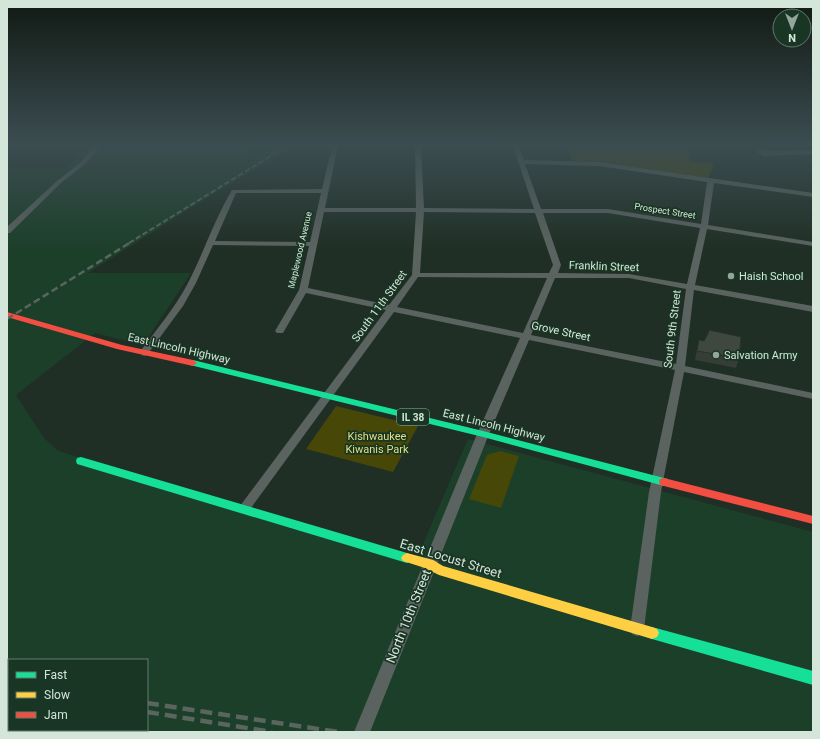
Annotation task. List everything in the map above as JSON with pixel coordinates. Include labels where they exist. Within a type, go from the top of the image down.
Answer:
[{"type":"main road","name":"East Lincoln Highway","points":[[7,314],[144,353],[253,377],[326,397],[482,434],[813,520]]},
{"type":"main road","name":"East Locust Street","points":[[81,461],[429,564],[439,570],[813,678]]},
{"type":"street","points":[[7,231],[61,180]]},
{"type":"street","name":"Maplewood Avenue","points":[[280,331],[303,290],[326,180]]},
{"type":"street","name":"South 11th Street","points":[[244,510],[416,275],[421,210],[420,180]]},
{"type":"street","points":[[527,180],[557,265],[553,275]]},
{"type":"street","name":"South 9th Street","points":[[637,628],[657,480],[680,368],[690,287],[704,226],[711,180]]},
{"type":"street","points":[[714,180],[813,195]]},
{"type":"street","points":[[144,353],[179,306],[192,283],[234,191],[324,191]]},
{"type":"street","name":"Prospect Street","points":[[320,210],[608,211],[813,244]]},
{"type":"street","points":[[209,243],[314,244]]},
{"type":"street","name":"Franklin Street","points":[[416,275],[629,276],[813,309]]},
{"type":"street","name":"North 10th Street","points":[[362,732],[482,434],[553,275]]},
{"type":"street","name":"Grove Street","points":[[303,290],[526,335],[813,396]]},
{"type":"shaded area","points":[[7,180],[237,180],[88,273],[191,273],[143,345],[95,333],[16,395],[44,438],[58,451],[418,556],[468,439],[813,532],[813,732],[7,732]]},
{"type":"green space","name":"Kishwaukee Kiwanis Park","points":[[336,406],[418,426],[393,472],[306,449]]},
{"type":"green space","points":[[500,451],[519,456],[501,508],[469,499],[487,455]]},
{"type":"building","points":[[709,330],[741,337],[739,358],[697,351],[699,340],[704,341]]},
{"type":"railway","points":[[129,243],[231,180]]},
{"type":"railway","points":[[7,319],[131,242]]},
{"type":"railway","points":[[148,703],[338,732]]},
{"type":"railway","points":[[148,712],[272,732]]},
{"type":"traffic: fast","points":[[193,363],[483,434],[664,482]]},
{"type":"traffic: fast","points":[[81,461],[407,558]]},
{"type":"traffic: fast","points":[[652,633],[813,678]]},
{"type":"traffic: slow","points":[[407,558],[429,564],[439,570],[652,633]]},
{"type":"traffic: jam","points":[[7,314],[120,347],[193,363]]},
{"type":"traffic: jam","points":[[664,482],[813,520]]},
{"type":"place","name":"Haish School","points":[[731,276]]},
{"type":"place","name":"Salvation Army","points":[[716,355]]}]
